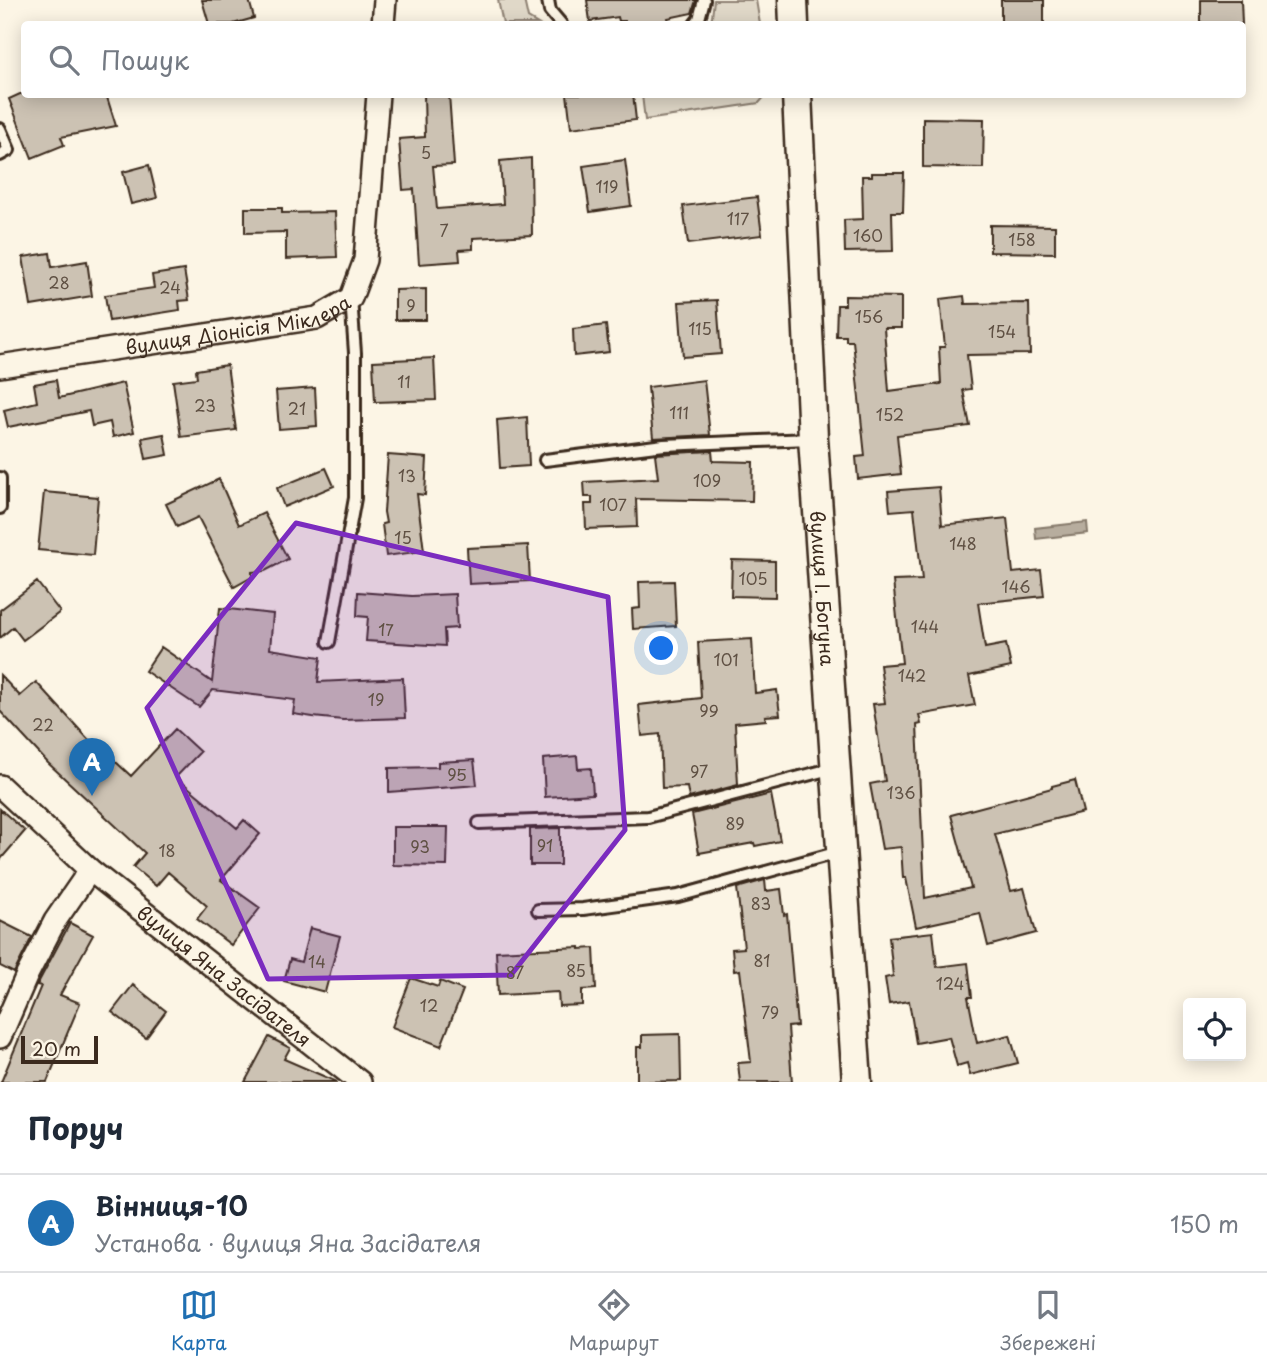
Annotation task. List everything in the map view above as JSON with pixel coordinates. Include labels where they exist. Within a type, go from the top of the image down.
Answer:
[{"type":"street","points":[[383,21],[385,0]]},
{"type":"street","points":[[793,0],[794,21]]},
{"type":"street","name":"вулиця Діонісія Міклера","points":[[0,366],[317,318],[351,298],[365,260],[378,98]]},
{"type":"street","name":"вулиця І. Богуна","points":[[797,98],[813,438],[857,1082]]},
{"type":"street","name":"вулиця Яна Засідателя","points":[[0,786],[90,870],[360,1082]]},
{"type":"street","points":[[0,1037],[27,975],[55,921],[90,870]]},
{"type":"lane","points":[[548,0],[550,11],[558,21]]},
{"type":"lane","points":[[696,21],[704,0]]},
{"type":"lane","points":[[0,129],[9,150],[0,155]]},
{"type":"lane","points":[[329,642],[355,498],[355,353],[351,298]]},
{"type":"lane","points":[[545,460],[664,445],[813,438]]},
{"type":"lane","points":[[0,478],[0,508]]},
{"type":"lane","points":[[479,823],[648,817],[836,768]]},
{"type":"lane","points":[[538,910],[583,909],[678,896],[842,851]]},
{"type":"highlighted area","points":[[296,523],[608,597],[625,830],[511,975],[268,979],[147,708]]},
{"type":"shaded area","points":[[498,0],[524,0],[528,18],[533,21],[502,21]]},
{"type":"shaded area","points":[[714,0],[756,0],[760,21],[709,21],[712,17]]},
{"type":"shaded area","points":[[642,98],[763,98],[759,103],[645,120]]},
{"type":"shaded area","points":[[1087,522],[1088,533],[1036,539],[1035,528]]},
{"type":"building","points":[[202,0],[249,0],[254,18],[244,21],[208,21]]},
{"type":"building","points":[[587,0],[696,0],[692,13],[668,18],[668,21],[619,21],[618,17],[590,21]]},
{"type":"building","points":[[1001,0],[1044,0],[1044,21],[1001,21]]},
{"type":"building","points":[[1201,0],[1241,0],[1242,21],[1201,21]]},
{"type":"building","points":[[20,94],[21,98],[107,98],[116,126],[61,137],[64,145],[32,158],[9,99]]},
{"type":"building","points":[[424,98],[449,98],[454,165],[433,166],[437,209],[503,204],[500,161],[531,158],[532,235],[473,238],[473,249],[459,250],[460,261],[419,264],[414,189],[403,190],[399,139],[425,137]]},
{"type":"building","points":[[567,98],[633,98],[636,120],[571,128]]},
{"type":"building","points":[[923,118],[984,119],[983,168],[923,167]]},
{"type":"building","points":[[625,160],[631,206],[590,212],[583,166]]},
{"type":"building","points":[[149,165],[157,198],[131,204],[123,172]]},
{"type":"building","points":[[872,173],[904,173],[903,212],[892,212],[893,251],[845,252],[844,220],[863,219],[862,176],[872,176]]},
{"type":"building","points":[[757,197],[762,235],[688,244],[683,206]]},
{"type":"building","points":[[245,208],[282,208],[282,213],[335,212],[337,257],[286,259],[286,232],[245,233]]},
{"type":"building","points":[[990,225],[1055,226],[1055,253],[990,252]]},
{"type":"building","points":[[50,253],[52,267],[87,261],[92,296],[31,306],[23,257]]},
{"type":"building","points":[[184,270],[189,300],[179,301],[180,310],[109,321],[105,295],[154,288],[152,275]]},
{"type":"building","points":[[426,289],[426,320],[395,320],[395,290]]},
{"type":"building","points":[[845,296],[901,297],[901,328],[884,328],[889,391],[941,384],[939,347],[945,347],[940,299],[964,296],[965,304],[1029,303],[1030,354],[967,355],[971,389],[963,390],[970,426],[897,435],[901,474],[858,479],[856,457],[865,456],[853,341],[846,341],[846,336],[836,336],[837,305],[845,305]]},
{"type":"building","points":[[717,300],[721,354],[683,357],[679,302]]},
{"type":"building","points":[[606,325],[609,352],[574,356],[573,329]]},
{"type":"building","points":[[434,358],[436,400],[375,402],[373,361]]},
{"type":"building","points":[[227,365],[236,430],[181,437],[173,381],[197,378],[196,370]]},
{"type":"building","points":[[56,380],[59,398],[123,383],[134,432],[113,437],[110,422],[92,426],[89,411],[8,427],[4,410],[37,402],[34,384]]},
{"type":"building","points":[[704,380],[710,435],[653,438],[648,387]]},
{"type":"building","points":[[315,388],[317,426],[279,429],[276,391]]},
{"type":"building","points":[[527,417],[529,466],[500,468],[497,420]]},
{"type":"building","points":[[164,434],[168,455],[146,459],[142,438]]},
{"type":"building","points":[[712,451],[713,461],[753,462],[752,501],[636,499],[637,527],[586,529],[585,504],[592,504],[592,497],[585,497],[584,482],[658,478],[655,454]]},
{"type":"building","points":[[388,455],[427,458],[425,495],[417,494],[424,551],[386,556],[382,524],[386,523],[384,512]]},
{"type":"building","points":[[326,468],[334,486],[284,507],[277,488]]},
{"type":"building","points":[[219,479],[239,525],[264,513],[288,559],[265,571],[252,572],[252,577],[234,587],[198,517],[177,527],[166,504]]},
{"type":"building","points":[[939,487],[942,525],[1007,518],[1013,573],[1041,570],[1044,596],[978,603],[985,648],[1006,644],[1011,667],[969,676],[975,705],[919,715],[921,724],[917,725],[925,898],[971,888],[951,815],[1075,780],[1083,812],[995,834],[1011,891],[1024,888],[1036,933],[988,946],[980,913],[916,927],[906,878],[903,878],[901,847],[882,849],[870,784],[885,781],[873,704],[885,703],[880,665],[902,663],[893,581],[922,580],[914,509],[890,511],[888,491]]},
{"type":"building","points":[[44,492],[98,497],[93,555],[38,550]]},
{"type":"building","points":[[528,545],[530,581],[469,584],[467,548]]},
{"type":"building","points":[[732,560],[775,561],[775,597],[731,596]]},
{"type":"building","points":[[674,581],[676,626],[633,629],[632,609],[640,608],[639,582]]},
{"type":"building","points":[[37,582],[60,612],[23,640],[13,627],[0,638],[0,610]]},
{"type":"building","points":[[358,592],[412,596],[455,594],[457,628],[444,629],[445,646],[366,641],[368,617],[357,616]]},
{"type":"building","points":[[220,608],[273,614],[270,649],[321,657],[318,682],[403,678],[405,718],[343,720],[313,717],[293,714],[295,700],[213,690],[199,707],[145,671],[161,647],[212,682]]},
{"type":"building","points":[[752,639],[755,693],[777,690],[780,715],[765,716],[766,720],[735,723],[738,785],[689,798],[687,787],[662,788],[660,734],[642,736],[639,705],[701,698],[698,642]]},
{"type":"building","points":[[0,675],[20,696],[36,682],[99,751],[101,748],[131,776],[175,729],[200,752],[176,777],[237,828],[244,820],[260,834],[221,880],[260,908],[231,945],[197,919],[207,906],[168,872],[156,886],[133,867],[145,853],[48,763],[0,711]]},
{"type":"building","points":[[577,756],[578,769],[591,768],[593,794],[545,797],[543,759]]},
{"type":"building","points":[[474,760],[477,785],[389,792],[389,768],[438,767],[438,762]]},
{"type":"building","points":[[771,794],[780,841],[699,853],[692,814]]},
{"type":"building","points":[[0,809],[25,831],[0,860]]},
{"type":"building","points":[[393,827],[448,827],[447,866],[393,865]]},
{"type":"building","points":[[560,828],[560,865],[530,865],[530,829]]},
{"type":"building","points":[[765,880],[766,891],[781,889],[784,915],[787,914],[797,1026],[788,1027],[792,1082],[740,1082],[738,1063],[751,1062],[740,970],[734,971],[732,949],[744,948],[737,888]]},
{"type":"building","points":[[0,921],[32,937],[14,973],[0,966]]},
{"type":"building","points":[[70,923],[93,935],[60,995],[80,1003],[47,1082],[1,1082],[41,986],[37,985]]},
{"type":"building","points":[[310,928],[340,936],[325,992],[284,981],[290,959],[301,962]]},
{"type":"building","points":[[933,932],[937,967],[968,963],[972,997],[968,997],[977,1043],[1010,1035],[1018,1063],[970,1075],[967,1063],[957,1066],[949,1037],[916,1043],[909,1001],[889,1004],[885,978],[893,976],[889,937]]},
{"type":"building","points":[[594,948],[596,989],[582,990],[582,1005],[559,1006],[558,992],[498,995],[496,951]]},
{"type":"building","points":[[411,978],[438,987],[440,981],[463,990],[441,1046],[392,1027]]},
{"type":"building","points":[[133,985],[166,1011],[146,1038],[112,1012]]},
{"type":"building","points":[[680,1034],[681,1081],[637,1082],[637,1047],[642,1047],[642,1035]]},
{"type":"building","points":[[269,1037],[290,1048],[284,1059],[337,1082],[245,1082]]},
{"type":"place","name":"Вінниця-10","points":[[92,796]]}]
